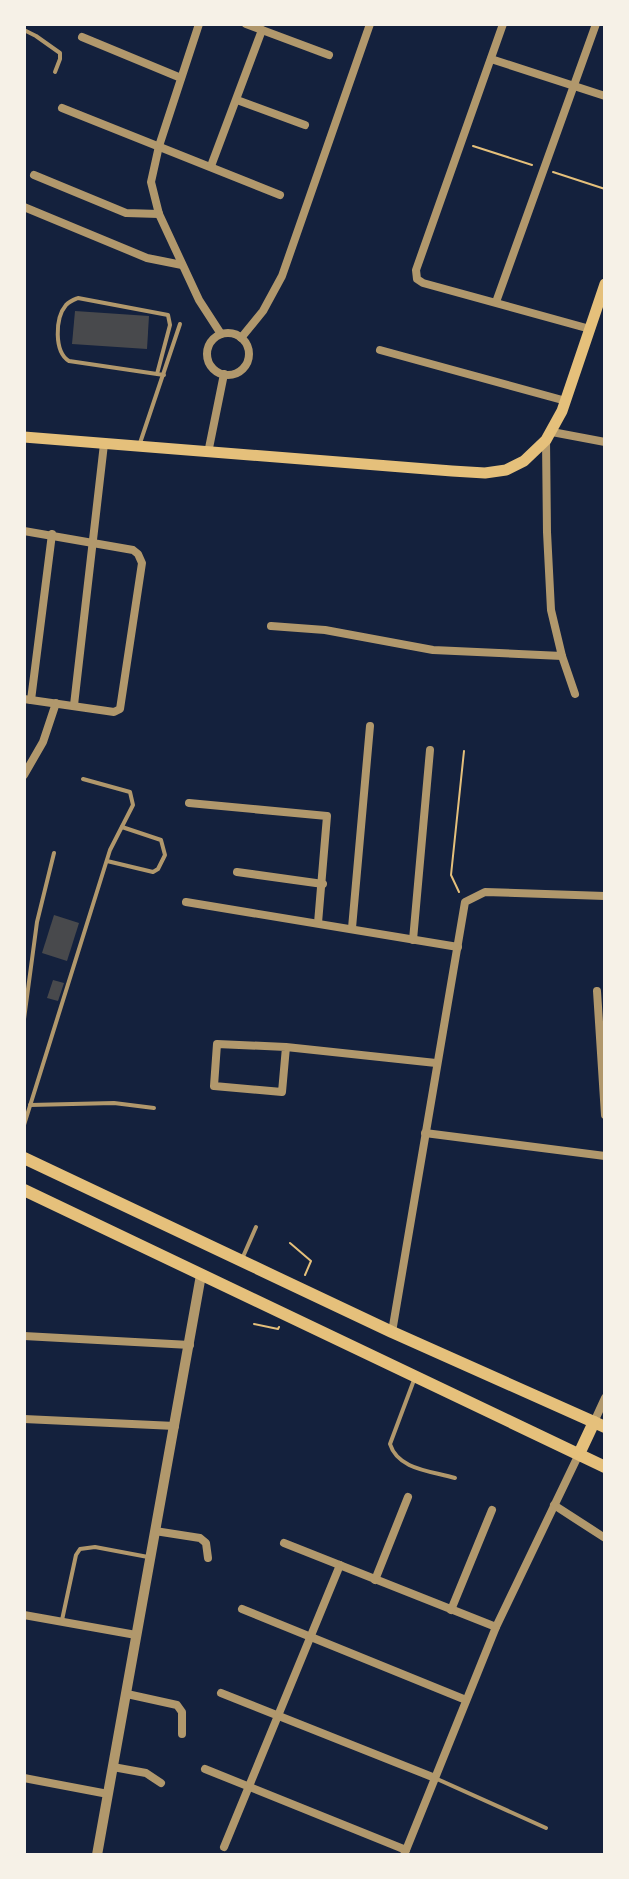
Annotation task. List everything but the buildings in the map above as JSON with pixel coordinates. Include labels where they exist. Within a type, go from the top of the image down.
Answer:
[{"type":"main road","points":[[24,437],[485,473],[506,470],[524,461],[549,436],[566,401],[605,284]]},
{"type":"main road","points":[[24,1158],[392,1332],[599,1425],[579,1454]]},
{"type":"main road","points":[[24,1190],[605,1467]]},
{"type":"street","points":[[199,24],[159,146],[151,182],[159,214],[182,265],[199,300],[221,334]]},
{"type":"street","points":[[246,24],[329,55]]},
{"type":"street","points":[[241,338],[263,311],[282,276],[370,24]]},
{"type":"street","points":[[503,24],[416,270],[417,279],[590,329]]},
{"type":"street","points":[[496,302],[596,24]]},
{"type":"street","points":[[211,166],[262,30]]},
{"type":"street","points":[[82,37],[181,78]]},
{"type":"street","points":[[491,59],[605,96]]},
{"type":"street","points":[[237,100],[305,125]]},
{"type":"street","points":[[62,108],[280,195]]},
{"type":"street","points":[[34,175],[126,213],[159,214]]},
{"type":"street","points":[[24,207],[147,258],[182,265]]},
{"type":"street","points":[[221,334],[241,338],[248,350],[246,363],[237,373],[224,374],[212,368],[207,355],[210,342],[221,334]]},
{"type":"street","points":[[380,350],[566,401]]},
{"type":"street","points":[[208,453],[224,374]]},
{"type":"street","points":[[575,694],[551,610],[547,532],[549,436],[605,442]]},
{"type":"street","points":[[74,705],[104,444]]},
{"type":"street","points":[[24,531],[52,534],[92,541],[133,550],[138,554],[142,563],[120,709],[114,712],[27,700],[52,534]]},
{"type":"street","points":[[271,626],[325,630],[433,650],[562,656]]},
{"type":"street","points":[[24,775],[43,742],[56,703]]},
{"type":"street","points":[[352,928],[370,726]]},
{"type":"street","points":[[413,940],[430,750]]},
{"type":"street","points":[[189,803],[327,816],[318,923]]},
{"type":"street","points":[[237,872],[323,884]]},
{"type":"street","points":[[392,1332],[465,902],[485,892],[605,896]]},
{"type":"street","points":[[186,902],[458,947]]},
{"type":"street","points":[[597,991],[605,1115]]},
{"type":"street","points":[[286,1047],[282,1092],[214,1086],[217,1044],[286,1047],[436,1063]]},
{"type":"street","points":[[425,1133],[605,1156]]},
{"type":"street","points":[[97,1855],[201,1275]]},
{"type":"street","points":[[24,1336],[190,1345]]},
{"type":"street","points":[[599,1425],[605,1398]]},
{"type":"street","points":[[24,1419],[175,1426]]},
{"type":"street","points":[[205,1769],[405,1852],[496,1627],[579,1454]]},
{"type":"street","points":[[375,1580],[408,1497]]},
{"type":"street","points":[[554,1505],[605,1538]]},
{"type":"street","points":[[451,1610],[492,1510]]},
{"type":"street","points":[[155,1531],[200,1538],[206,1543],[208,1558]]},
{"type":"street","points":[[284,1543],[496,1627]]},
{"type":"street","points":[[224,1847],[340,1565]]},
{"type":"street","points":[[242,1609],[466,1700]]},
{"type":"street","points":[[24,1615],[136,1635]]},
{"type":"street","points":[[221,1693],[435,1778]]},
{"type":"street","points":[[127,1694],[177,1705],[182,1712],[182,1734]]},
{"type":"street","points":[[113,1767],[146,1773],[161,1783]]},
{"type":"street","points":[[24,1778],[108,1794]]},
{"type":"lane","points":[[24,30],[60,53],[55,72]]},
{"type":"lane","points":[[157,374],[170,325],[168,315],[78,298],[68,303],[63,311],[57,339],[62,358],[69,361],[157,374],[164,375]]},
{"type":"lane","points":[[138,447],[180,324]]},
{"type":"lane","points":[[24,1125],[107,861],[133,805],[130,792],[83,779]]},
{"type":"lane","points":[[107,861],[153,872],[165,855],[161,840],[122,827]]},
{"type":"lane","points":[[24,1019],[37,922],[54,853]]},
{"type":"lane","points":[[24,972],[30,981]]},
{"type":"lane","points":[[30,1105],[114,1103],[154,1108]]},
{"type":"lane","points":[[241,1261],[256,1227]]},
{"type":"lane","points":[[415,1377],[390,1444],[392,1452],[402,1463],[455,1478]]},
{"type":"lane","points":[[61,1622],[80,1549],[95,1547],[150,1558]]},
{"type":"lane","points":[[435,1778],[546,1828]]},
{"type":"path","points":[[464,751],[451,875],[465,902]]},
{"type":"path","points":[[290,1243],[311,1261]]},
{"type":"path","points":[[254,1324],[278,1329]]}]
